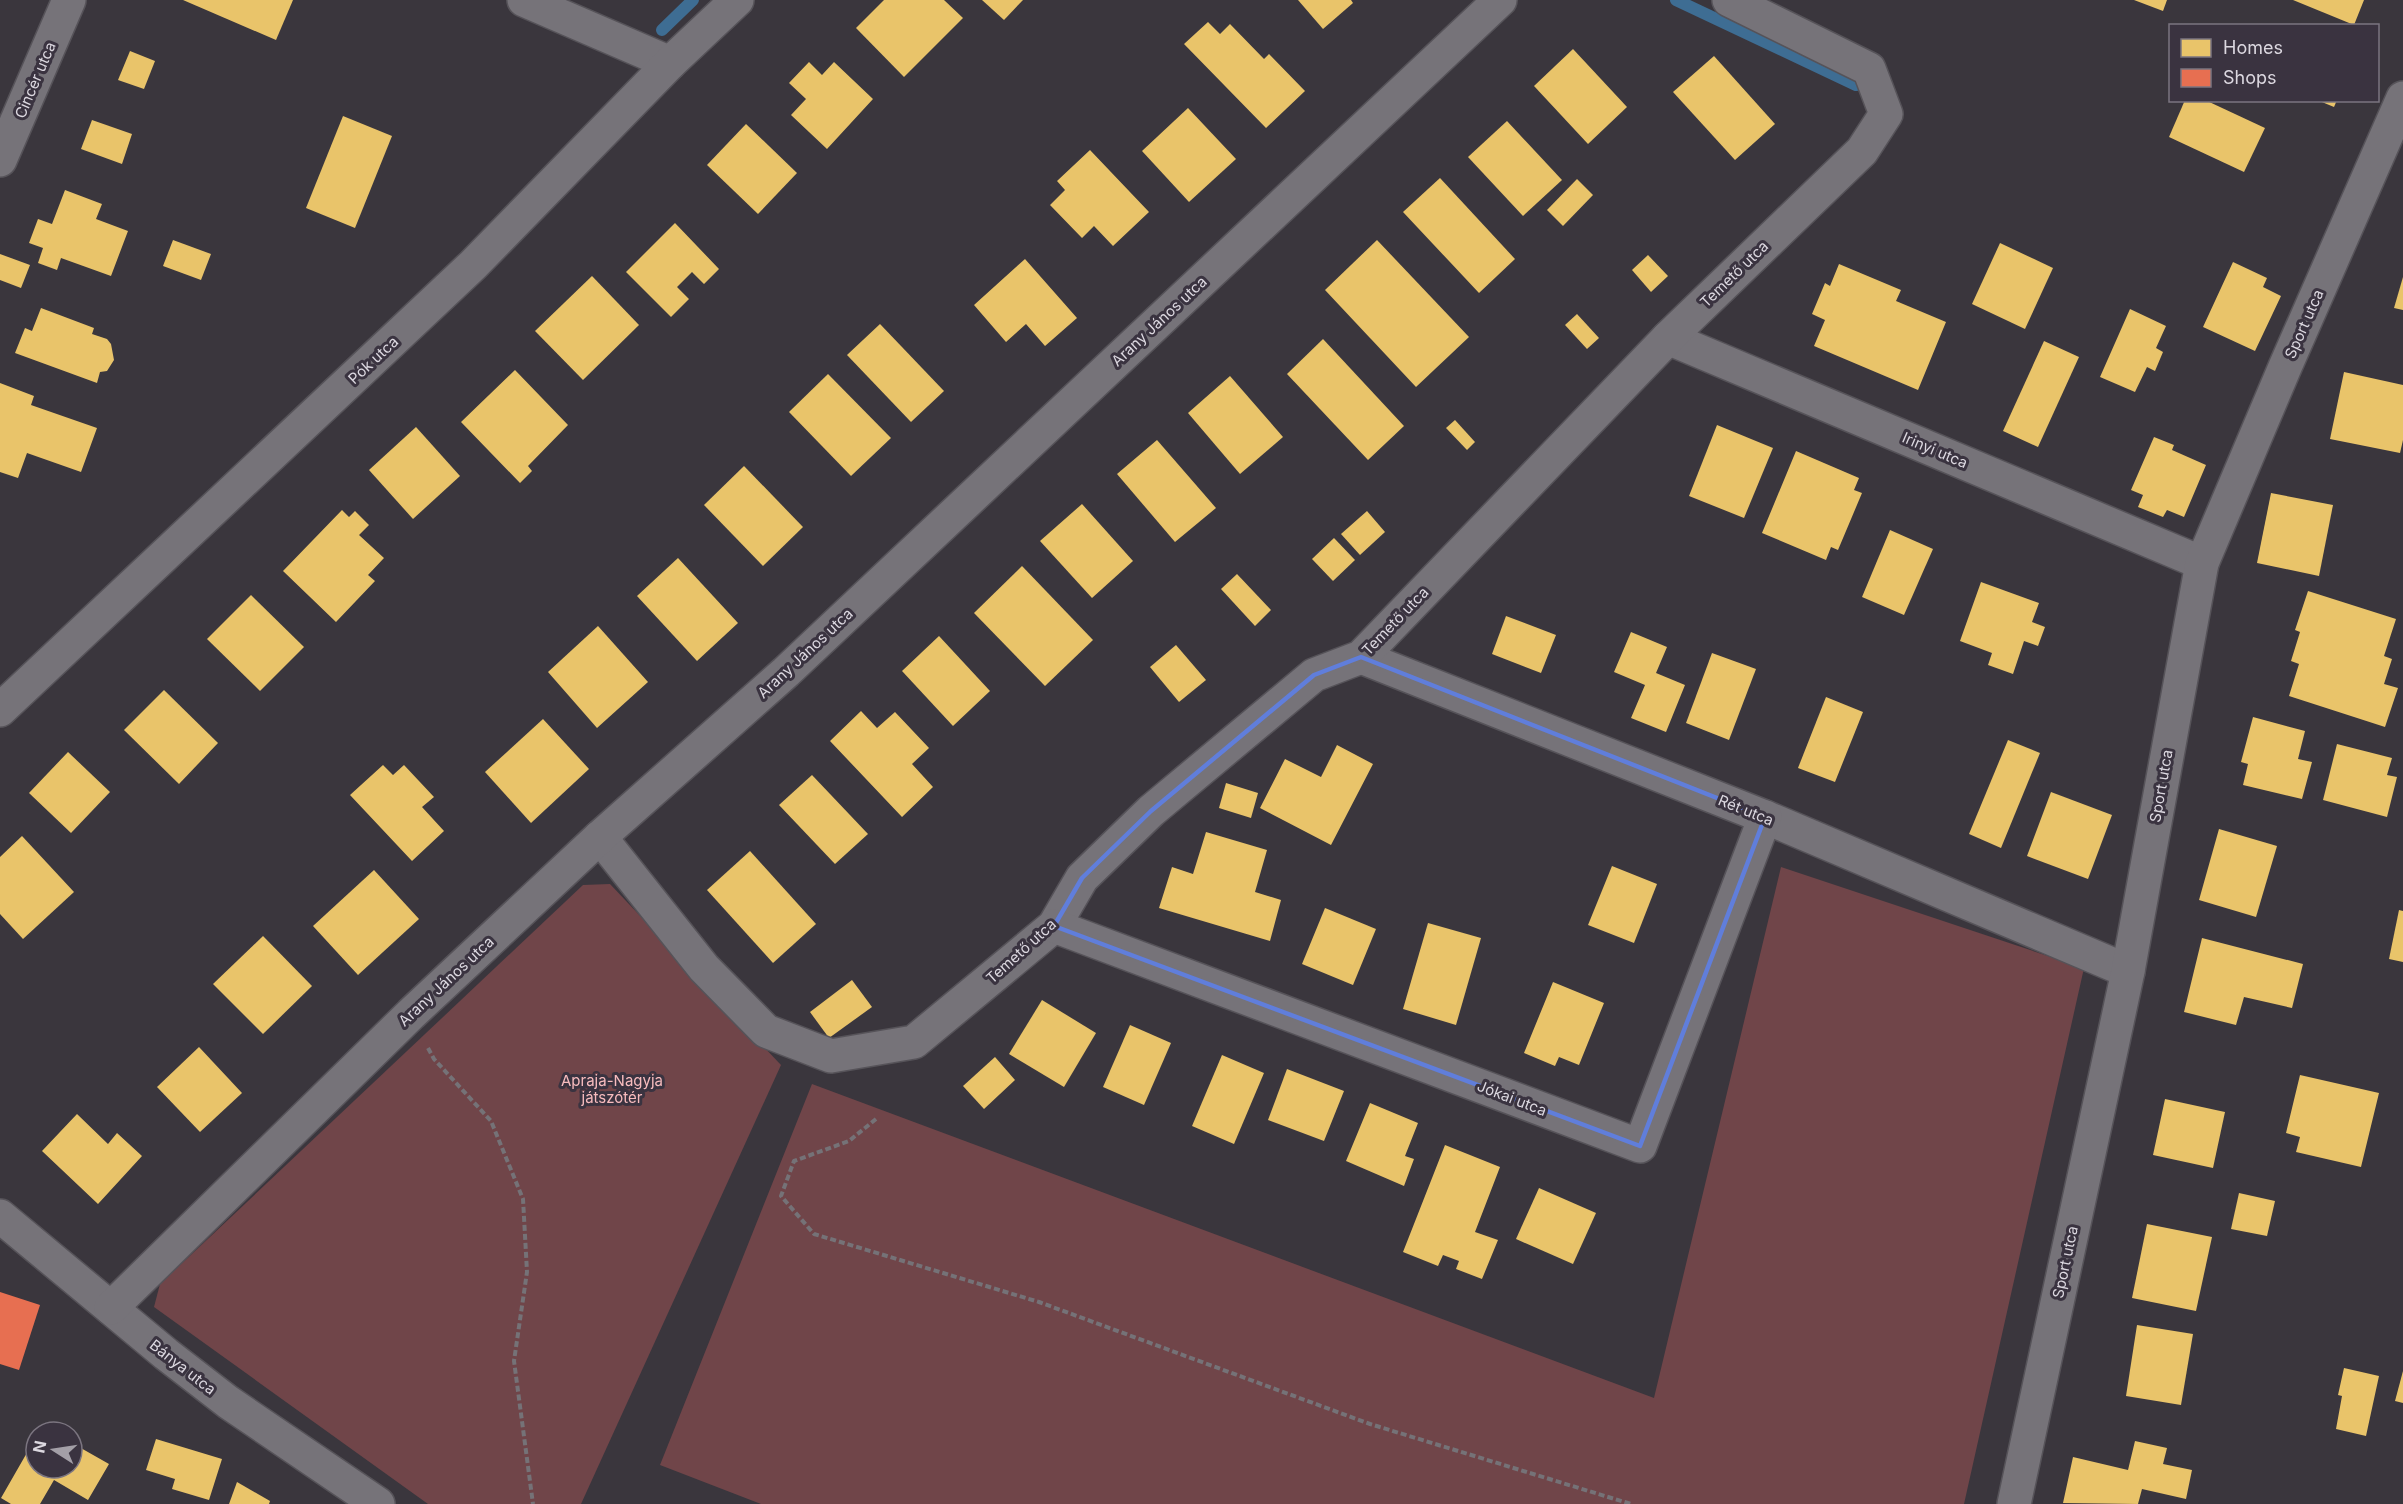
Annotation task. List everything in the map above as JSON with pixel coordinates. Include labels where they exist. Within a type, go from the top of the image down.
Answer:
[{"type":"street","name":"Cincér utca","points":[[0,160],[69,0]]},
{"type":"street","points":[[524,0],[670,63]]},
{"type":"street","name":"Pók utca","points":[[0,710],[473,265],[670,63],[736,0]]},
{"type":"street","name":"Arany János utca","points":[[111,1308],[411,1014],[600,837],[786,672],[1500,0]]},
{"type":"street","name":"Temető utca","points":[[600,837],[704,968],[766,1031],[831,1056],[914,1042],[1054,926],[1083,878],[1151,811],[1314,675],[1361,657],[1668,338],[1862,151],[1886,114],[1869,69],[1729,0]]},
{"type":"street","name":"Sport utca","points":[[2014,1504],[2128,971],[2202,563],[2289,356],[2403,98]]},
{"type":"street","name":"Irinyi utca","points":[[1668,338],[2202,563]]},
{"type":"street","name":"Rét utca","points":[[1361,657],[1765,817],[2128,971]]},
{"type":"street","name":"Jókai utca","points":[[1054,926],[1640,1146],[1765,817]]},
{"type":"street","name":"Bánya utca","points":[[0,1216],[228,1402],[378,1504]]},
{"type":"path","points":[[411,1014],[434,1059],[491,1121],[523,1199],[527,1272],[514,1361],[533,1504]]},
{"type":"path","points":[[876,1119],[849,1141],[794,1161],[781,1196],[814,1234],[1038,1302],[1370,1424],[1631,1504]]},
{"type":"highlighted area","points":[[1361,657],[1765,817],[1640,1146],[1054,926],[1082,878],[1151,811],[1314,675]]},
{"type":"green space","points":[[1781,867],[2084,968],[1964,1504],[761,1504],[660,1465],[812,1084],[1654,1398]]},
{"type":"green space","name":"Apraja-Nagyja játszótér","points":[[610,884],[781,1065],[581,1504],[428,1504],[154,1307],[160,1284],[583,885]]},
{"type":"building: Homes","points":[[183,0],[293,0],[276,40]]},
{"type":"building: Homes","points":[[884,0],[944,0],[963,18],[904,77],[856,28]]},
{"type":"building: Homes","points":[[982,0],[1023,0],[1004,20]]},
{"type":"building: Homes","points":[[1298,0],[1351,0],[1353,3],[1323,29]]},
{"type":"building: Homes","points":[[2134,0],[2167,0],[2163,11]]},
{"type":"building: Homes","points":[[2293,0],[2364,0],[2354,24]]},
{"type":"building: Homes","points":[[1208,22],[1220,34],[1230,24],[1264,59],[1269,54],[1305,91],[1266,128],[1184,44]]},
{"type":"building: Homes","points":[[1573,49],[1627,107],[1588,144],[1534,86]]},
{"type":"building: Homes","points":[[130,51],[155,61],[144,89],[118,80]]},
{"type":"building: Homes","points":[[1714,56],[1775,124],[1735,160],[1673,92]]},
{"type":"building: Homes","points":[[809,62],[822,75],[834,62],[873,99],[827,149],[791,115],[806,99],[789,83]]},
{"type":"building: Homes","points":[[2184,102],[2209,102],[2265,128],[2244,172],[2169,137]]},
{"type":"building: Homes","points":[[2322,102],[2336,102],[2334,107]]},
{"type":"building: Homes","points":[[1188,108],[1236,159],[1189,202],[1142,151]]},
{"type":"building: Homes","points":[[343,116],[392,136],[355,228],[306,208]]},
{"type":"building: Homes","points":[[92,120],[132,134],[122,164],[81,149]]},
{"type":"building: Homes","points":[[1507,121],[1562,180],[1523,216],[1468,157]]},
{"type":"building: Homes","points":[[746,124],[797,173],[758,214],[707,165]]},
{"type":"building: Homes","points":[[1090,150],[1149,212],[1113,246],[1094,226],[1082,238],[1050,205],[1065,190],[1057,181]]},
{"type":"building: Homes","points":[[1440,178],[1515,259],[1479,293],[1403,212]]},
{"type":"building: Homes","points":[[1577,179],[1593,195],[1563,226],[1547,210]]},
{"type":"building: Homes","points":[[65,190],[102,204],[96,219],[128,231],[111,276],[61,258],[57,270],[38,263],[43,248],[29,243],[38,219],[52,224]]},
{"type":"building: Homes","points":[[675,223],[719,269],[704,284],[692,272],[677,287],[689,299],[671,317],[626,272]]},
{"type":"building: Homes","points":[[173,240],[211,254],[201,280],[163,266]]},
{"type":"building: Homes","points":[[1377,240],[1469,337],[1416,387],[1325,290]]},
{"type":"building: Homes","points":[[2000,243],[2053,268],[2025,329],[1972,304]]},
{"type":"building: Homes","points":[[0,254],[30,265],[21,288],[0,280]]},
{"type":"building: Homes","points":[[1648,255],[1668,276],[1651,292],[1632,270]]},
{"type":"building: Homes","points":[[1025,259],[1077,318],[1045,346],[1026,324],[1006,342],[974,305]]},
{"type":"building: Homes","points":[[2233,262],[2267,278],[2263,287],[2281,296],[2255,351],[2203,327]]},
{"type":"building: Homes","points":[[1839,264],[1901,290],[1896,301],[1946,322],[1918,390],[1814,346],[1825,320],[1812,314],[1825,283],[1830,286]]},
{"type":"building: Homes","points":[[592,276],[639,325],[583,380],[535,331]]},
{"type":"building: Homes","points":[[2403,277],[2403,310],[2394,308]]},
{"type":"building: Homes","points":[[41,308],[94,328],[92,334],[107,339],[111,344],[114,360],[107,371],[100,372],[97,383],[15,353],[25,328],[32,331]]},
{"type":"building: Homes","points":[[2130,309],[2166,326],[2156,348],[2163,352],[2155,371],[2147,367],[2135,392],[2100,377]]},
{"type":"building: Homes","points":[[1577,314],[1599,338],[1587,349],[1565,325]]},
{"type":"building: Homes","points":[[880,324],[944,391],[911,422],[847,355]]},
{"type":"building: Homes","points":[[1323,339],[1404,426],[1368,460],[1287,374]]},
{"type":"building: Homes","points":[[2044,341],[2079,357],[2038,447],[2003,431]]},
{"type":"building: Homes","points":[[515,370],[568,425],[528,466],[532,471],[520,483],[461,422]]},
{"type":"building: Homes","points":[[2344,372],[2403,385],[2403,440],[2400,453],[2330,439]]},
{"type":"building: Homes","points":[[828,374],[891,438],[851,476],[789,412]]},
{"type":"building: Homes","points":[[1230,376],[1283,437],[1240,474],[1188,413]]},
{"type":"building: Homes","points":[[0,383],[34,396],[31,405],[97,428],[81,472],[27,453],[18,478],[0,472]]},
{"type":"building: Homes","points":[[1455,420],[1475,442],[1467,450],[1446,428]]},
{"type":"building: Homes","points":[[1717,425],[1773,448],[1744,518],[1689,496]]},
{"type":"building: Homes","points":[[416,427],[460,476],[413,519],[369,470]]},
{"type":"building: Homes","points":[[2154,437],[2174,445],[2172,450],[2206,465],[2184,517],[2167,510],[2163,517],[2138,507],[2143,495],[2131,490]]},
{"type":"building: Homes","points":[[1157,440],[1216,508],[1175,542],[1117,474]]},
{"type":"building: Homes","points":[[1796,451],[1859,478],[1854,490],[1862,493],[1838,550],[1831,547],[1826,560],[1762,533]]},
{"type":"building: Homes","points":[[744,466],[803,527],[763,566],[704,505]]},
{"type":"building: Homes","points":[[2271,493],[2333,505],[2319,576],[2257,563]]},
{"type":"building: Homes","points":[[1082,504],[1133,561],[1092,598],[1040,541]]},
{"type":"building: Homes","points":[[342,510],[349,517],[355,511],[369,525],[359,535],[384,558],[368,575],[375,581],[336,622],[283,571]]},
{"type":"building: Homes","points":[[1367,511],[1385,532],[1360,555],[1341,534]]},
{"type":"building: Homes","points":[[1890,530],[1933,549],[1904,615],[1862,597]]},
{"type":"building: Homes","points":[[1334,538],[1355,560],[1333,581],[1312,559]]},
{"type":"building: Homes","points":[[678,558],[738,623],[697,661],[637,596]]},
{"type":"building: Homes","points":[[1022,566],[1093,640],[1045,686],[974,613]]},
{"type":"building: Homes","points":[[1237,574],[1271,610],[1255,626],[1221,589]]},
{"type":"building: Homes","points":[[1981,582],[2039,603],[2032,622],[2045,627],[2038,646],[2024,641],[2013,674],[1988,665],[1992,653],[1960,641]]},
{"type":"building: Homes","points":[[2308,591],[2396,619],[2384,656],[2392,659],[2384,684],[2398,688],[2385,727],[2289,696],[2299,664],[2291,661],[2300,632],[2295,630]]},
{"type":"building: Homes","points":[[251,595],[304,647],[260,691],[207,639]]},
{"type":"building: Homes","points":[[1506,616],[1556,635],[1541,673],[1492,654]]},
{"type":"building: Homes","points":[[598,626],[648,682],[597,728],[548,672]]},
{"type":"building: Homes","points":[[1631,632],[1667,647],[1656,673],[1685,685],[1666,732],[1631,718],[1645,685],[1614,672]]},
{"type":"building: Homes","points":[[939,636],[990,691],[953,726],[902,671]]},
{"type":"building: Homes","points":[[1176,645],[1206,680],[1179,702],[1150,667]]},
{"type":"building: Homes","points":[[1712,653],[1756,669],[1729,740],[1686,723]]},
{"type":"building: Homes","points":[[164,690],[218,743],[179,784],[124,730]]},
{"type":"building: Homes","points":[[1826,697],[1863,712],[1835,782],[1798,768]]},
{"type":"building: Homes","points":[[861,711],[877,728],[895,712],[929,748],[912,764],[933,787],[902,817],[830,741]]},
{"type":"building: Homes","points":[[2253,717],[2305,731],[2298,759],[2312,762],[2302,799],[2243,785],[2248,764],[2241,762]]},
{"type":"building: Homes","points":[[543,719],[589,769],[531,823],[485,772]]},
{"type":"building: Homes","points":[[2008,740],[2040,753],[2001,848],[1969,834]]},
{"type":"building: Homes","points":[[2337,744],[2392,758],[2387,775],[2397,777],[2387,817],[2323,800]]},
{"type":"building: Homes","points":[[1337,745],[1373,764],[1331,845],[1260,808],[1285,759],[1321,777]]},
{"type":"building: Homes","points":[[68,752],[110,792],[71,833],[29,793]]},
{"type":"building: Homes","points":[[383,765],[393,775],[404,765],[434,797],[422,807],[444,831],[412,861],[350,795]]},
{"type":"building: Homes","points":[[812,775],[868,834],[835,864],[779,805]]},
{"type":"building: Homes","points":[[1226,783],[1258,793],[1251,818],[1219,808]]},
{"type":"building: Homes","points":[[2051,792],[2112,815],[2088,879],[2027,856]]},
{"type":"building: Homes","points":[[2219,829],[2277,846],[2256,917],[2199,900]]},
{"type":"building: Homes","points":[[1206,832],[1267,850],[1255,892],[1281,900],[1270,941],[1159,908],[1172,867],[1193,874]]},
{"type":"building: Homes","points":[[22,836],[74,892],[23,939],[0,914],[0,857]]},
{"type":"building: Homes","points":[[750,851],[816,924],[773,963],[707,890]]},
{"type":"building: Homes","points":[[1612,866],[1657,884],[1634,943],[1588,925]]},
{"type":"building: Homes","points":[[374,870],[419,919],[358,975],[313,926]]},
{"type":"building: Homes","points":[[1325,908],[1376,929],[1353,985],[1302,964]]},
{"type":"building: Homes","points":[[2399,910],[2403,911],[2403,962],[2389,959]]},
{"type":"building: Homes","points":[[1428,923],[1481,938],[1456,1025],[1403,1009]]},
{"type":"building: Homes","points":[[263,936],[312,986],[263,1034],[213,984]]},
{"type":"building: Homes","points":[[2202,938],[2303,964],[2292,1008],[2244,997],[2236,1025],[2184,1012]]},
{"type":"building: Homes","points":[[852,980],[872,1007],[829,1038],[810,1012]]},
{"type":"building: Homes","points":[[1553,982],[1604,1003],[1579,1065],[1559,1057],[1555,1066],[1524,1053]]},
{"type":"building: Homes","points":[[1042,1000],[1096,1033],[1064,1087],[1009,1054]]},
{"type":"building: Homes","points":[[1130,1025],[1171,1043],[1144,1105],[1103,1087]]},
{"type":"building: Homes","points":[[199,1047],[242,1093],[200,1132],[157,1087]]},
{"type":"building: Homes","points":[[1222,1055],[1264,1073],[1234,1144],[1192,1126]]},
{"type":"building: Homes","points":[[995,1057],[1015,1080],[984,1109],[963,1086]]},
{"type":"building: Homes","points":[[1287,1069],[1344,1091],[1324,1141],[1268,1120]]},
{"type":"building: Homes","points":[[2300,1075],[2379,1093],[2361,1167],[2296,1152],[2300,1137],[2286,1133]]},
{"type":"building: Homes","points":[[2165,1099],[2225,1112],[2213,1168],[2153,1155]]},
{"type":"building: Homes","points":[[1370,1103],[1418,1123],[1405,1156],[1414,1159],[1404,1186],[1346,1161]]},
{"type":"building: Homes","points":[[77,1114],[108,1144],[117,1133],[142,1156],[98,1204],[42,1151]]},
{"type":"building: Homes","points":[[1445,1145],[1500,1167],[1475,1232],[1498,1240],[1482,1279],[1456,1269],[1459,1261],[1443,1255],[1438,1266],[1403,1252]]},
{"type":"building: Homes","points":[[1539,1188],[1596,1213],[1573,1264],[1516,1239]]},
{"type":"building: Homes","points":[[2239,1193],[2275,1201],[2267,1236],[2231,1229]]},
{"type":"building: Homes","points":[[2147,1224],[2212,1237],[2196,1311],[2132,1298]]},
{"type":"building: Homes","points":[[2137,1325],[2193,1334],[2181,1405],[2126,1396]]},
{"type":"building: Homes","points":[[2344,1368],[2379,1376],[2366,1436],[2336,1429],[2342,1396],[2338,1395]]},
{"type":"building: Homes","points":[[2403,1371],[2403,1403],[2395,1401]]},
{"type":"building: Homes","points":[[156,1439],[222,1459],[209,1500],[172,1489],[175,1479],[146,1470]]},
{"type":"building: Homes","points":[[2135,1441],[2167,1448],[2163,1464],[2192,1470],[2186,1499],[2142,1489],[2138,1504],[2063,1503],[2073,1457],[2128,1470]]},
{"type":"building: Homes","points":[[84,1450],[109,1464],[88,1500],[54,1480],[84,1480]]},
{"type":"building: Homes","points":[[24,1458],[24,1480],[54,1480],[40,1504],[11,1504],[1,1498]]},
{"type":"building: Homes","points":[[237,1482],[270,1501],[269,1504],[229,1504]]},
{"type":"building: Shops","points":[[0,1292],[40,1305],[19,1370],[0,1364]]},
{"type":"waterway","points":[[662,30],[693,0]]},
{"type":"waterway","points":[[1676,0],[1856,85]]}]
